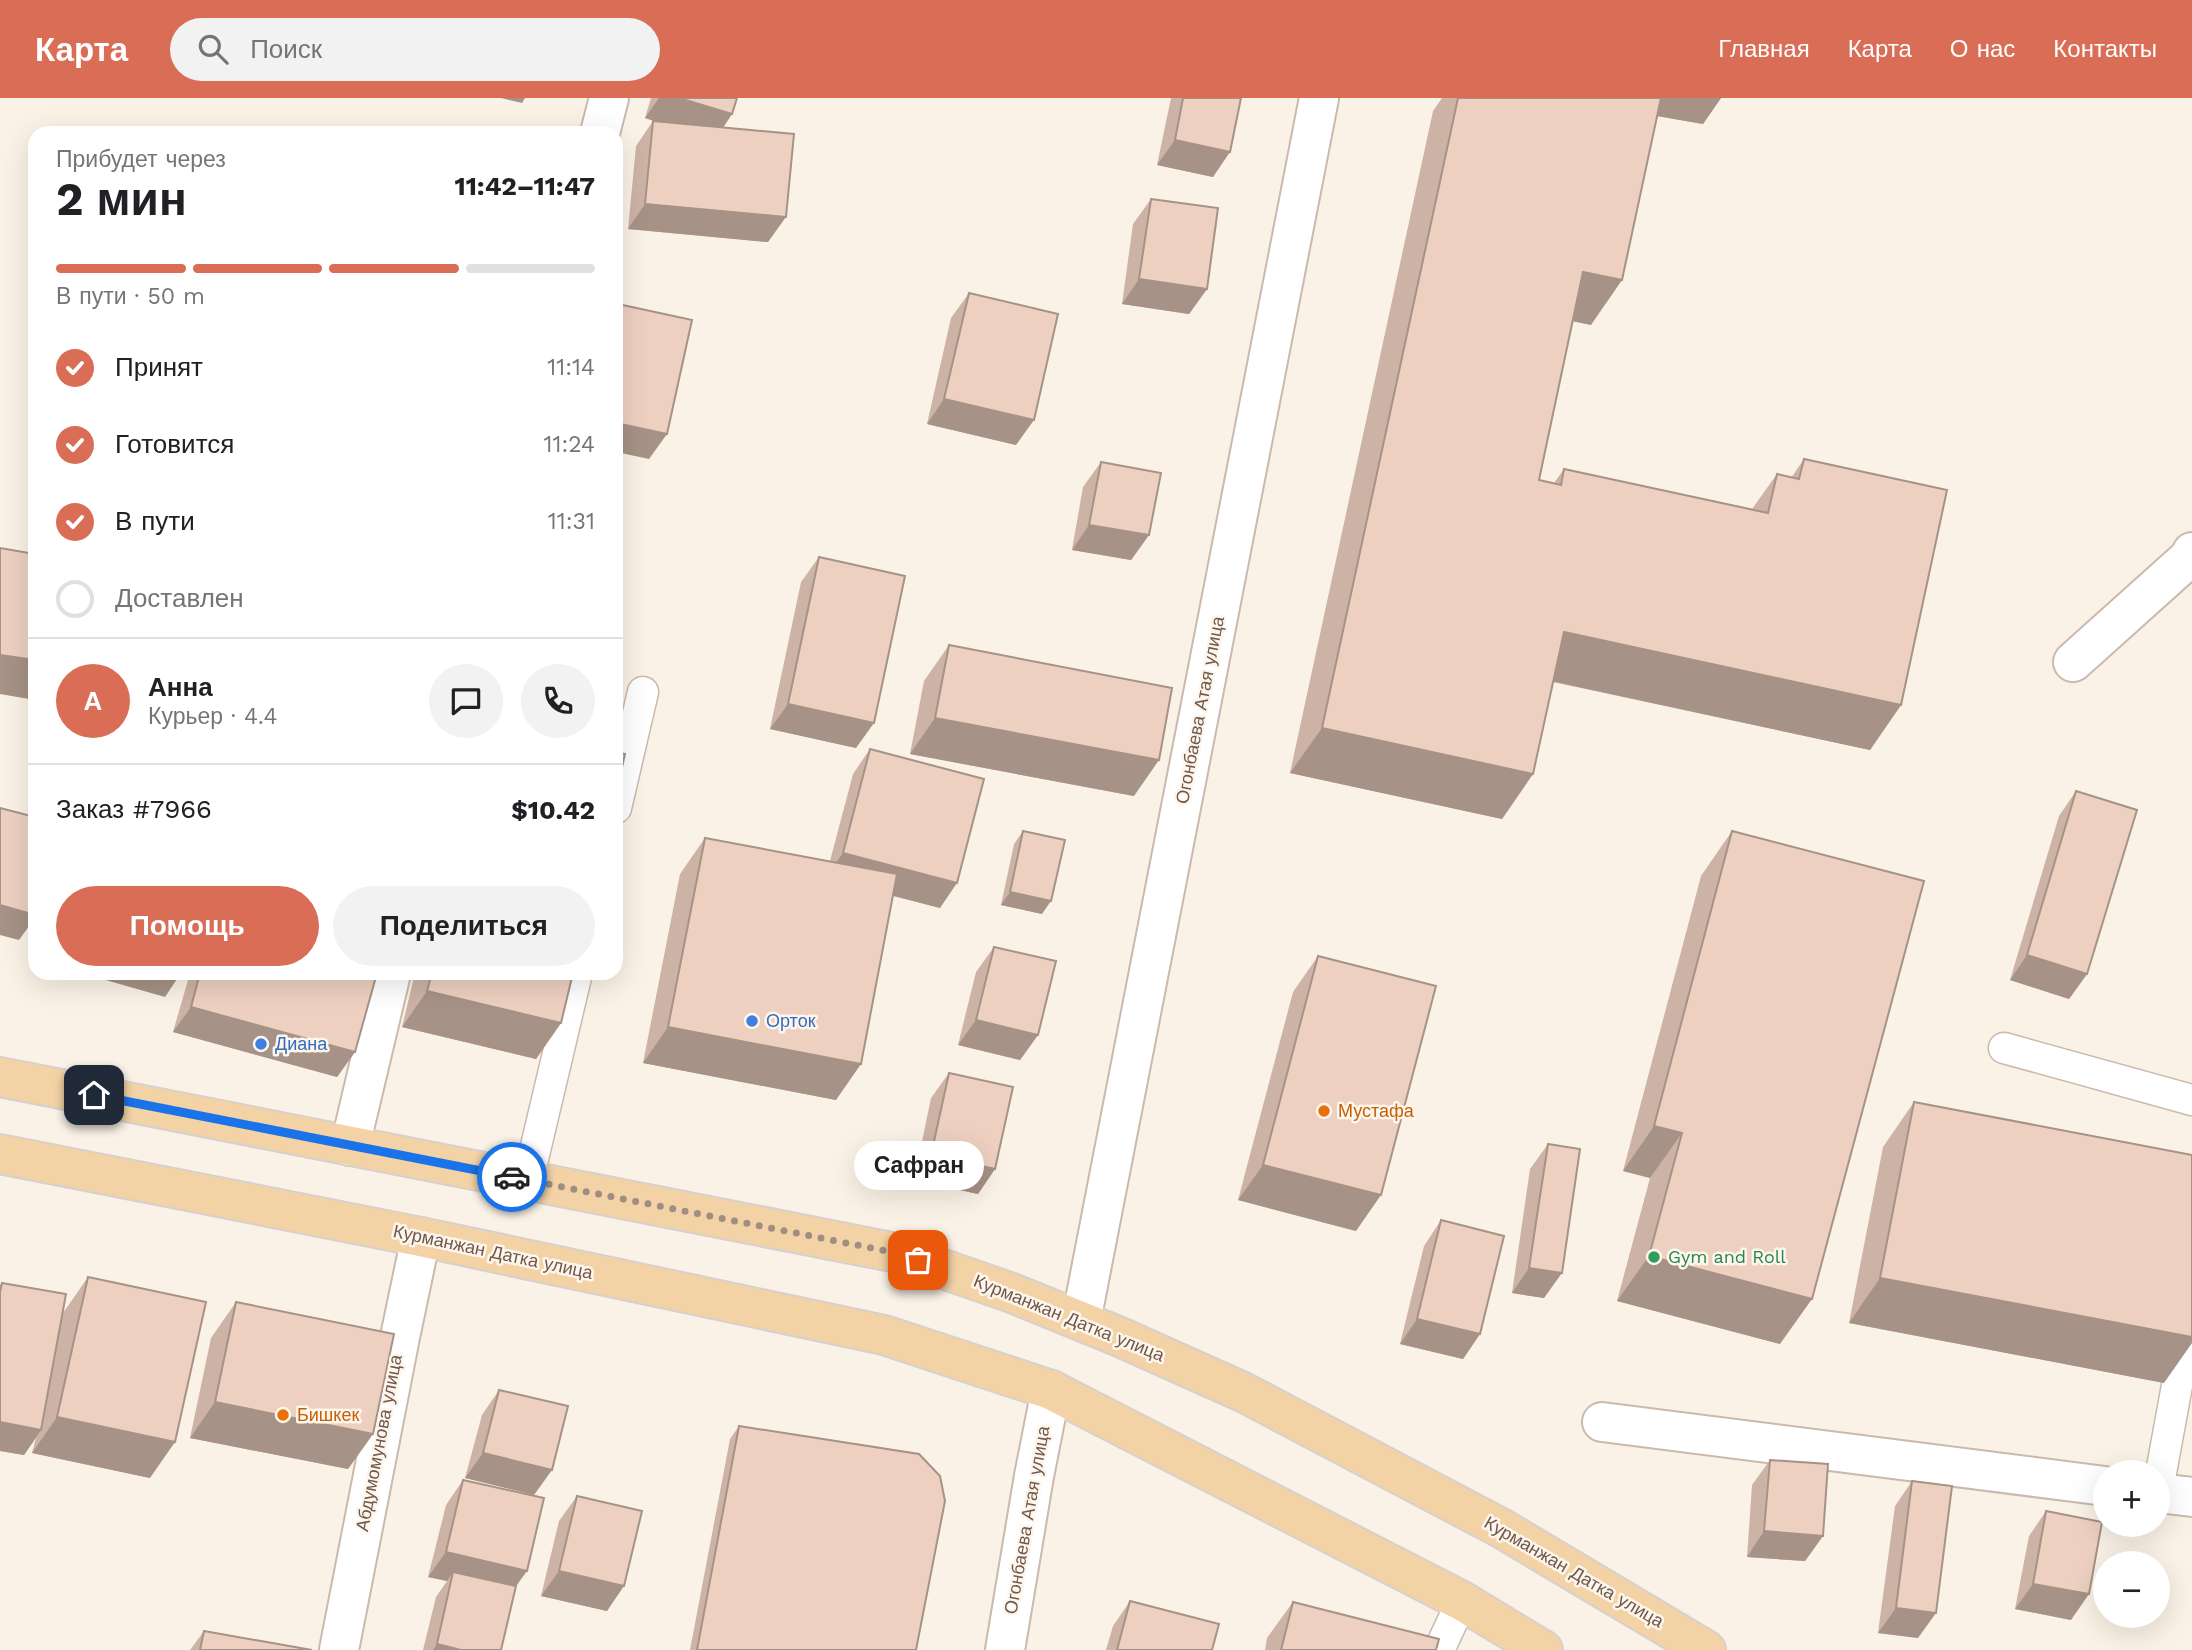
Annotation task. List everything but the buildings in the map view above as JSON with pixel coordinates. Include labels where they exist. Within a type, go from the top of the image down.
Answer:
[{"type":"main road","name":"Курманжан Датка улица","points":[[0,1077],[897,1253],[1012,1293],[1245,1393],[1489,1521],[1706,1650]]},
{"type":"main road","name":"Курманжан Датка улица","points":[[0,1154],[421,1237],[884,1335],[1051,1390],[1462,1601],[1543,1650]]},
{"type":"street","points":[[602,126],[608,98]]},
{"type":"street","name":"Огонбаева Атая улица","points":[[1081,1321],[1319,98]]},
{"type":"street","points":[[2073,662],[2190,557],[2192,552]]},
{"type":"street","points":[[350,1146],[389,980]]},
{"type":"street","name":"Абдумомунова улица","points":[[339,1650],[421,1237]]},
{"type":"street","name":"Огонбаева Атая улица","points":[[1004,1650],[1051,1390]]},
{"type":"street","points":[[1602,1422],[2093,1484]]},
{"type":"street","points":[[2170,1493],[2192,1497]]},
{"type":"lane","points":[[623,778],[643,692]]},
{"type":"lane","points":[[528,1180],[575,980]]},
{"type":"lane","points":[[2004,1048],[2192,1100]]},
{"type":"lane","points":[[2164,1460],[2192,1304]]},
{"type":"lane","points":[[1439,1650],[1462,1601]]},
{"type":"way so far","points":[[512,1177],[897,1253],[918,1260]]},
{"type":"place","name":"Орток","points":[[752,1021]]},
{"type":"place","name":"Диана","points":[[261,1044]]},
{"type":"place","name":"Мустафа","points":[[1324,1111]]},
{"type":"place","name":"Gym and Roll","points":[[1654,1257]]},
{"type":"place","name":"Сафран","points":[[918,1260]]},
{"type":"place","name":"Бишкек","points":[[283,1415]]},
{"type":"route","points":[[94,1095],[512,1177]]}]
